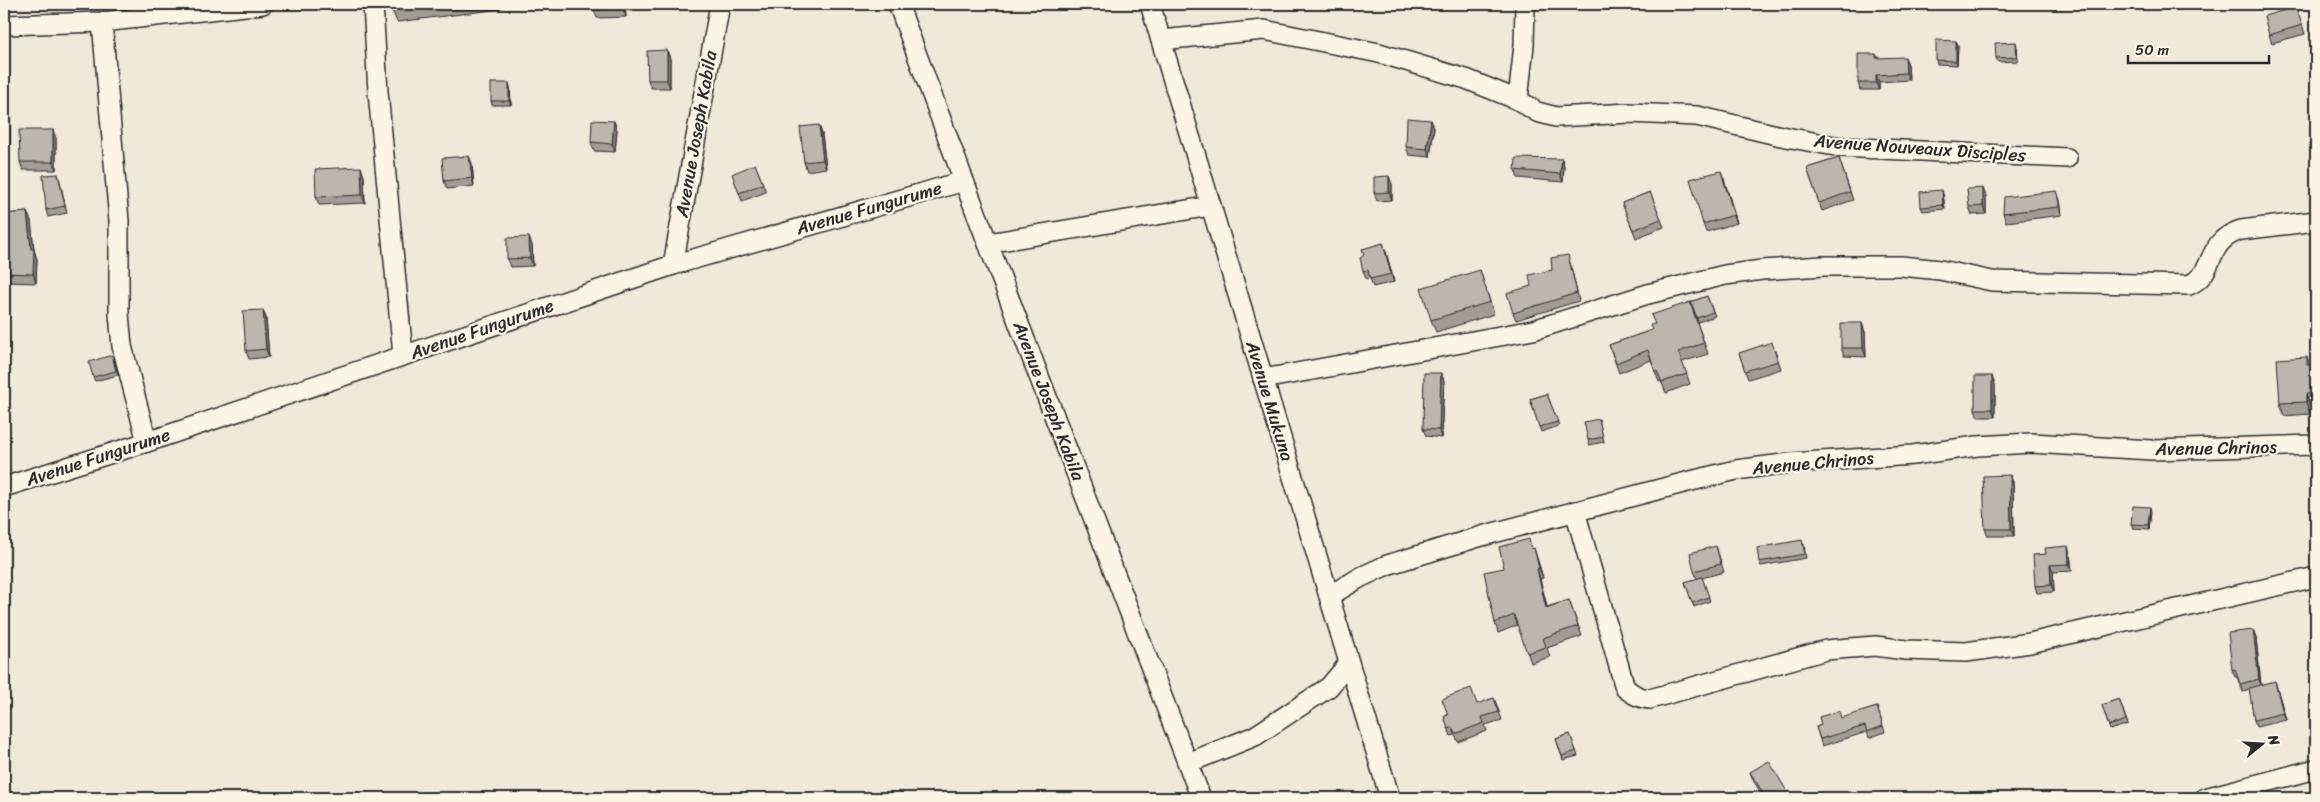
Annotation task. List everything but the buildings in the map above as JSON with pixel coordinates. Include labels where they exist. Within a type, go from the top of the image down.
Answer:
[{"type":"street","points":[[4,25],[102,22],[263,4]]},
{"type":"street","points":[[373,4],[378,92],[403,355]]},
{"type":"street","name":"Avenue Joseph Kabila","points":[[673,265],[720,4]]},
{"type":"street","name":"Avenue Joseph Kabila","points":[[898,4],[1201,798]]},
{"type":"street","name":"Avenue Mukuna","points":[[1150,4],[1390,798]]},
{"type":"street","points":[[1518,100],[1524,45],[1525,4]]},
{"type":"street","points":[[102,22],[119,221],[119,314],[122,346],[147,442]]},
{"type":"street","name":"Avenue Nouveaux Disciples","points":[[1160,40],[1264,30],[1379,52],[1466,79],[1518,100],[1538,112],[1556,117],[1630,113],[1697,116],[1781,136],[1840,147],[2067,158]]},
{"type":"street","name":"Avenue Fungurume","points":[[4,487],[147,442],[673,265],[964,181]]},
{"type":"street","points":[[988,243],[1211,206]]},
{"type":"street","points":[[1263,379],[1533,330],[1648,294],[1725,275],[1762,270],[1823,266],[1901,266],[1940,270],[1992,281],[2189,285],[2202,276],[2222,238],[2231,233],[2241,230],[2316,221]]},
{"type":"street","name":"Avenue Chrinos","points":[[1328,596],[1387,564],[1575,511],[1736,470],[1800,462],[1913,455],[1977,446],[2031,443],[2152,450],[2316,445]]},
{"type":"street","points":[[1575,511],[1625,688],[1636,696],[1650,699],[1826,650],[1875,646],[1966,652],[2030,643],[2316,577]]},
{"type":"street","points":[[1188,763],[1255,736],[1329,687],[1349,663]]},
{"type":"street","points":[[2205,798],[2316,769]]}]
